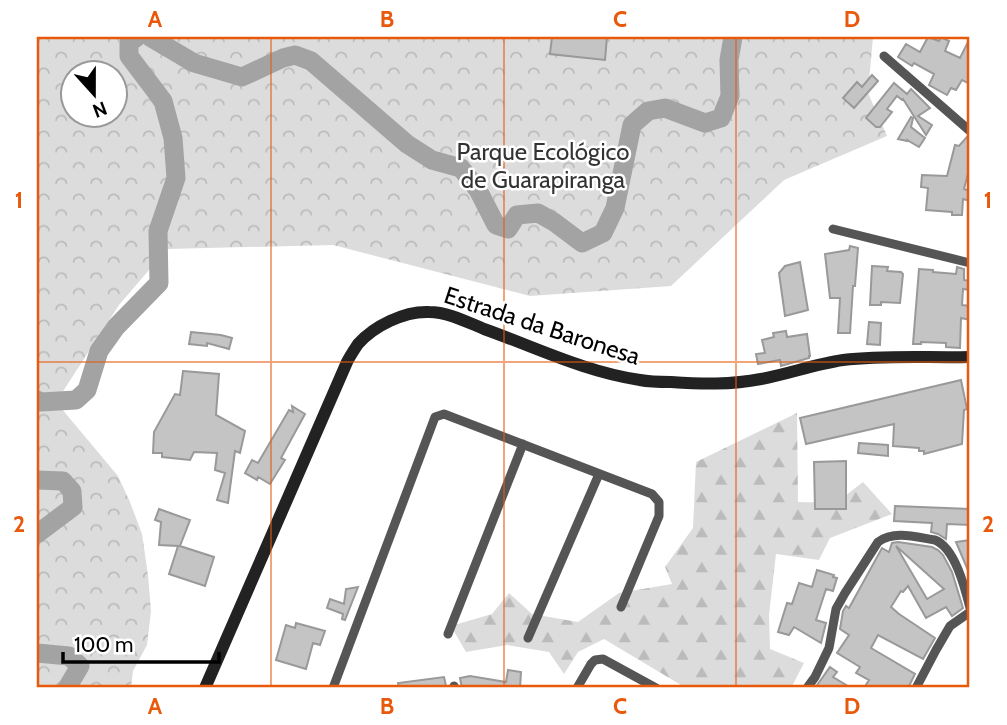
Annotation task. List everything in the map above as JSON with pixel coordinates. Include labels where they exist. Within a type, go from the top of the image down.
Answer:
[{"type":"main road","name":"Estrada da Baronesa","points":[[205,688],[346,362],[370,333],[393,320],[430,312],[450,316],[597,371],[640,380],[694,384],[760,380],[845,360],[970,357]]},
{"type":"street","points":[[884,56],[970,131]]},
{"type":"street","points":[[834,229],[970,262]]},
{"type":"street","points":[[333,688],[435,417],[444,414],[652,494],[659,502],[659,516],[621,607]]},
{"type":"street","points":[[448,634],[523,444]]},
{"type":"street","points":[[528,638],[599,474]]},
{"type":"street","points":[[807,688],[829,648],[836,609],[878,542],[893,534],[941,542],[950,552],[965,588],[970,610],[950,626],[916,688]]},
{"type":"street","points":[[578,688],[594,660],[603,659],[656,688]]},
{"type":"green space","name":"Parque Ecológico de Guarapiranga","points":[[37,37],[873,37],[868,93],[887,136],[784,180],[671,286],[530,296],[333,245],[167,249],[119,305],[56,402],[118,476],[142,534],[151,611],[147,645],[133,671],[131,688],[37,688]]},
{"type":"green space","points":[[797,413],[798,502],[836,503],[863,482],[892,514],[830,538],[819,560],[776,554],[769,615],[770,649],[804,663],[791,688],[686,688],[604,639],[578,652],[564,674],[549,652],[507,645],[466,652],[451,626],[492,614],[509,593],[532,614],[578,622],[619,593],[672,584],[665,567],[693,528],[696,462]]},
{"type":"building","points":[[552,37],[607,37],[605,60],[550,54]]},
{"type":"building","points":[[928,37],[939,41],[941,37],[949,41],[945,51],[960,58],[970,38],[970,84],[962,80],[956,90],[951,88],[947,95],[929,85],[934,74],[914,63],[912,66],[898,57],[906,44],[920,52]]},
{"type":"building","points":[[872,75],[878,81],[854,108],[843,98],[857,82],[862,87]]},
{"type":"building","points":[[894,83],[907,94],[911,89],[930,108],[918,116],[932,125],[926,135],[903,99],[897,96],[887,109],[892,112],[880,127],[876,127],[866,118]]},
{"type":"building","points":[[911,117],[911,127],[925,138],[919,147],[907,140],[898,139]]},
{"type":"building","points":[[967,137],[970,138],[970,166],[964,189],[970,191],[970,201],[963,199],[962,215],[926,210],[928,188],[921,187],[922,175],[947,176],[955,145],[959,146]]},
{"type":"building","points":[[850,246],[858,248],[850,333],[838,333],[840,298],[830,298],[825,254],[849,250]]},
{"type":"building","points":[[800,262],[808,310],[785,316],[779,273],[785,266]]},
{"type":"building","points":[[872,266],[888,267],[887,271],[903,274],[900,303],[881,302],[881,305],[870,305]]},
{"type":"building","points":[[957,267],[964,269],[964,280],[970,281],[970,290],[963,289],[962,305],[970,306],[970,320],[961,318],[960,348],[946,347],[946,343],[913,344],[919,269],[956,274]]},
{"type":"building","points":[[869,322],[881,323],[880,345],[867,344]]},
{"type":"building","points":[[786,331],[787,337],[807,334],[809,358],[781,366],[780,360],[758,364],[756,354],[765,353],[762,340],[774,337],[773,333]]},
{"type":"building","points":[[191,332],[232,338],[229,349],[207,343],[207,346],[189,344]]},
{"type":"building","points":[[183,371],[219,374],[216,415],[245,431],[240,453],[235,451],[228,503],[217,500],[225,473],[215,470],[217,453],[194,452],[190,460],[162,457],[162,453],[153,453],[154,432],[175,394],[180,395]]},
{"type":"building","points":[[961,380],[967,409],[964,410],[962,444],[924,454],[919,448],[893,446],[894,424],[806,444],[800,418]]},
{"type":"building","points":[[292,406],[305,414],[281,458],[285,460],[270,484],[258,477],[257,480],[245,473],[252,460],[258,463],[289,410],[293,412]]},
{"type":"building","points":[[859,443],[888,445],[888,456],[858,453]]},
{"type":"building","points":[[846,461],[846,509],[815,509],[814,462]]},
{"type":"building","points":[[895,506],[970,509],[970,525],[947,524],[946,539],[931,532],[932,523],[894,521]]},
{"type":"building","points":[[159,509],[190,520],[180,546],[214,557],[205,586],[169,574],[178,546],[159,545],[161,522],[155,520]]},
{"type":"building","points":[[970,540],[970,575],[956,542]]},
{"type":"building","points":[[892,543],[938,550],[952,572],[963,608],[952,616],[946,607],[926,618],[908,586],[901,591],[891,607],[935,638],[923,659],[878,635],[871,648],[915,674],[908,688],[864,688],[869,680],[856,673],[860,667],[837,653],[849,635],[840,629],[843,611],[846,606],[849,608],[882,548],[889,552]],"holes":[[[896,546],[944,589],[927,599]]]},
{"type":"building","points":[[817,570],[837,578],[833,591],[826,589],[816,620],[826,623],[821,643],[794,627],[789,635],[778,632],[787,603],[792,604],[799,583],[812,587]]},
{"type":"building","points":[[358,587],[345,620],[342,619],[343,614],[327,608],[330,599],[344,604],[346,589]]},
{"type":"building","points":[[296,623],[325,631],[320,645],[313,643],[306,669],[276,660],[286,625],[295,628]]},
{"type":"building","points":[[830,667],[837,672],[833,677],[851,688],[815,688]]},
{"type":"building","points":[[508,670],[521,672],[520,688],[462,688],[460,678],[470,676],[506,682]]},
{"type":"building","points":[[444,677],[445,688],[399,688],[398,683]]},
{"type":"waterway","points":[[37,400],[76,400],[87,390],[99,351],[116,327],[159,283],[158,231],[176,178],[173,138],[163,101],[129,56],[129,43],[137,37]]},
{"type":"waterway","points":[[150,37],[194,63],[242,77],[295,55],[311,61],[407,144],[432,160],[461,168],[478,190],[496,225],[508,229],[517,215],[538,213],[582,243],[603,233],[615,208],[632,125],[648,111],[665,108],[705,123],[721,118],[730,96],[729,60],[733,37]]},
{"type":"waterway","points":[[37,480],[63,481],[72,491],[73,507],[37,534]]},
{"type":"waterway","points":[[37,653],[69,656],[80,666],[67,688]]}]
